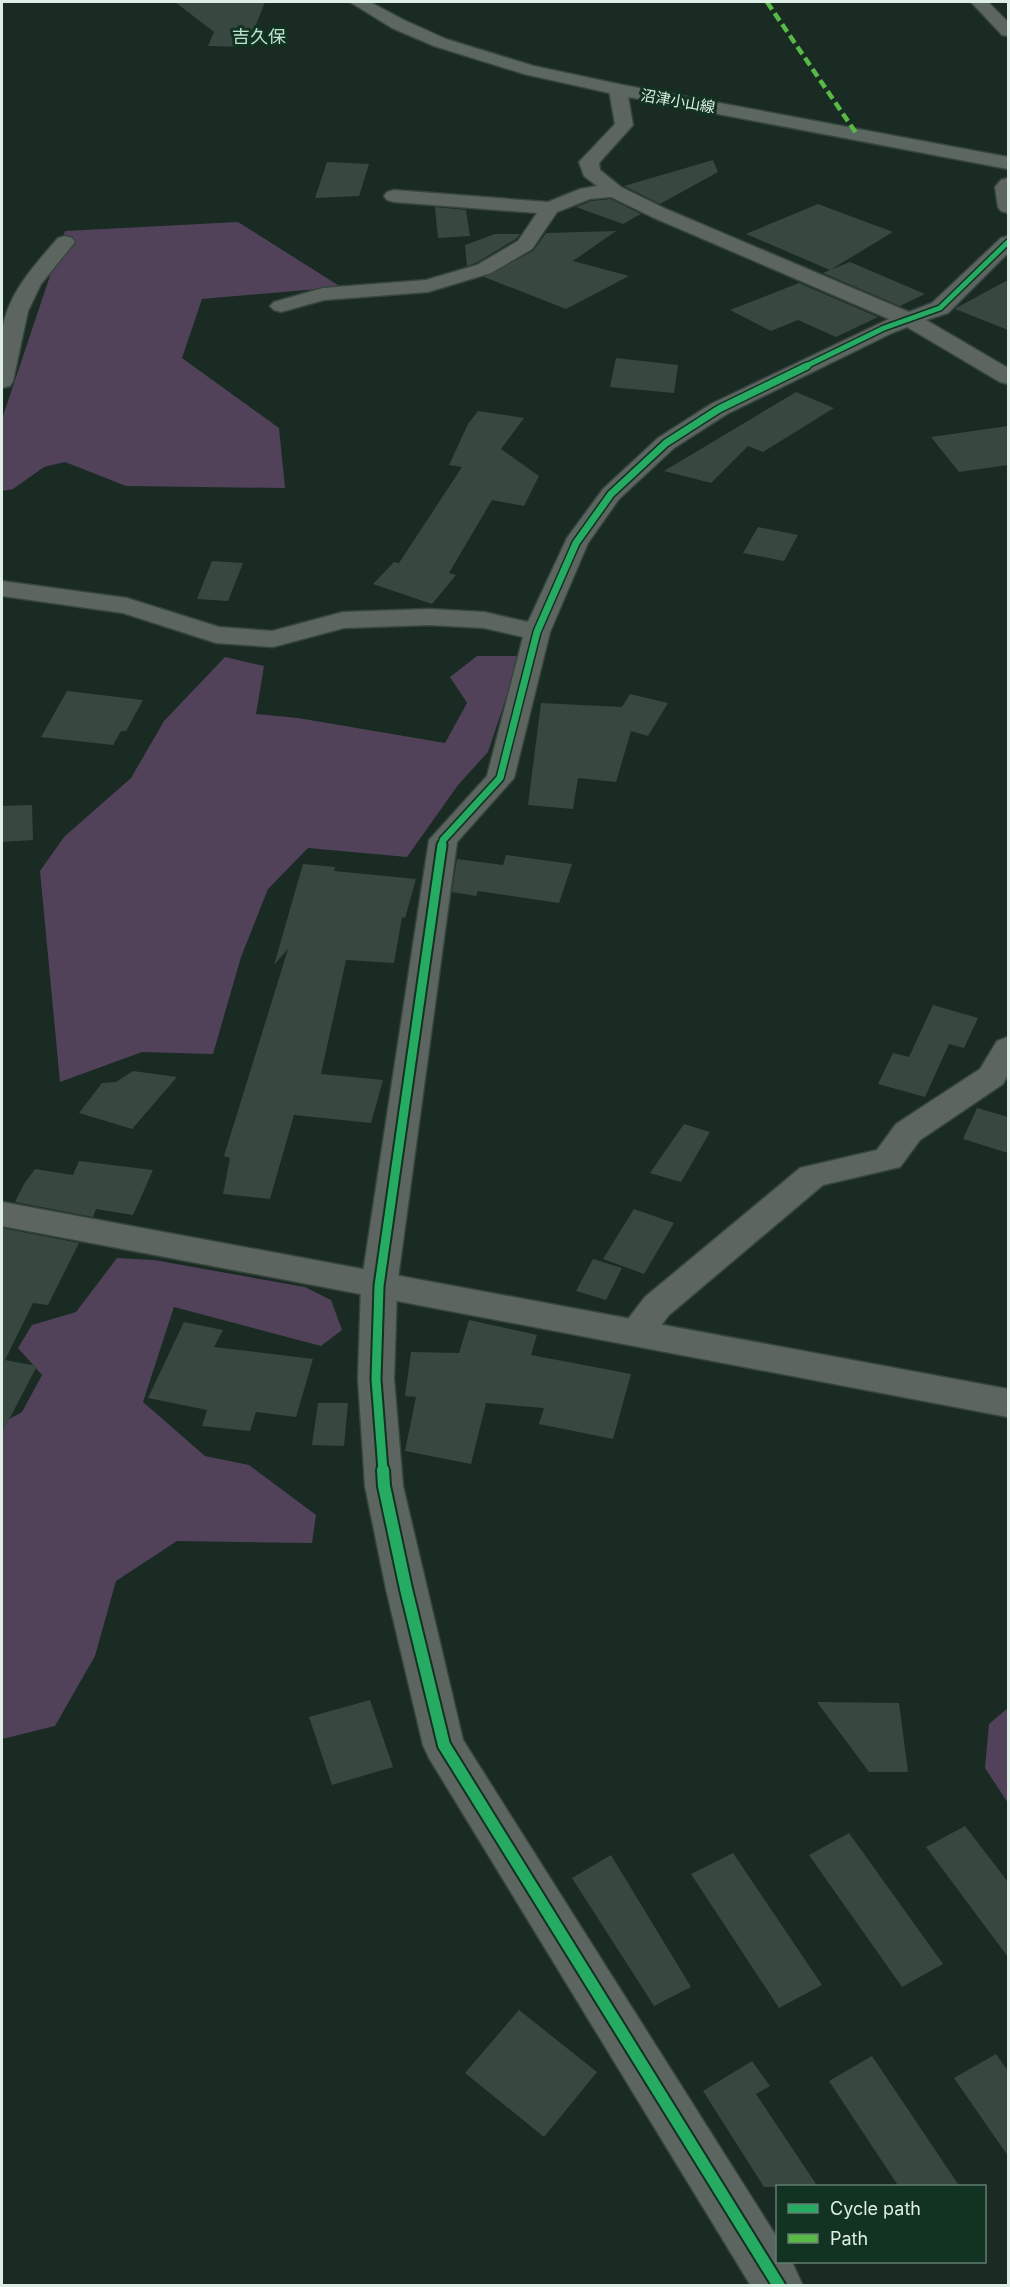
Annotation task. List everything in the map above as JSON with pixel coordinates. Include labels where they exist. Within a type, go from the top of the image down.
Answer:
[{"type":"main road","name":"沼津小山線","points":[[358,2],[388,20],[463,50],[534,70],[618,90],[1008,163]]},
{"type":"street","points":[[979,2],[1008,31]]},
{"type":"street","points":[[618,90],[624,125],[589,162],[591,172],[614,192],[908,319],[1008,377]]},
{"type":"street","points":[[1008,184],[1005,187],[1008,207]]},
{"type":"street","points":[[394,196],[550,208],[587,193],[614,192]]},
{"type":"street","points":[[281,306],[323,294],[428,286],[484,269],[525,245],[550,208]]},
{"type":"street","points":[[2,381],[17,311],[32,282],[65,242]]},
{"type":"street","points":[[779,2286],[444,1746],[384,1486],[376,1379],[379,1286],[443,840],[500,778],[537,632],[576,543],[611,494],[666,444],[719,409],[884,328],[940,308],[1008,242]]},
{"type":"street","points":[[2,589],[127,606],[216,635],[273,639],[343,620],[429,617],[484,620],[537,632]]},
{"type":"street","points":[[636,1332],[657,1306],[812,1176],[888,1159],[908,1132],[992,1076],[1008,1048]]},
{"type":"street","points":[[2,1214],[1008,1403]]},
{"type":"shaded area","points":[[238,222],[341,287],[202,299],[182,358],[279,428],[285,488],[126,486],[65,462],[44,467],[13,489],[2,491],[2,419],[65,231]]},
{"type":"shaded area","points":[[477,656],[520,656],[488,752],[458,785],[407,857],[308,848],[268,889],[241,957],[213,1054],[142,1052],[60,1082],[40,871],[64,837],[131,778],[164,721],[225,657],[264,666],[256,714],[298,718],[445,743],[467,703],[450,677]]},
{"type":"shaded area","points":[[117,1258],[154,1260],[305,1287],[331,1300],[342,1330],[321,1346],[174,1307],[143,1402],[205,1456],[249,1465],[316,1515],[312,1543],[177,1541],[116,1581],[95,1656],[55,1726],[2,1739],[2,1423],[22,1412],[42,1375],[18,1348],[32,1325],[76,1312]]},
{"type":"shaded area","points":[[1008,1708],[1008,1803],[985,1768],[989,1724]]},
{"type":"building","points":[[175,2],[265,2],[247,47],[208,46],[214,32]]},
{"type":"building","points":[[713,160],[718,172],[660,204],[624,186]]},
{"type":"building","points":[[327,162],[369,164],[359,196],[315,198]]},
{"type":"building","points":[[611,199],[641,214],[623,224],[576,207],[591,201]]},
{"type":"building","points":[[818,204],[893,232],[830,270],[746,234]]},
{"type":"building","points":[[435,207],[466,210],[470,236],[438,238]]},
{"type":"building","points":[[616,231],[573,261],[629,276],[566,309],[484,277],[533,251],[546,233]]},
{"type":"building","points":[[495,234],[520,234],[516,239],[467,266],[465,245]]},
{"type":"building","points":[[850,262],[925,294],[900,306],[823,273]]},
{"type":"building","points":[[1008,280],[1008,330],[955,309],[956,308]]},
{"type":"building","points":[[799,283],[878,317],[836,337],[798,320],[771,331],[730,310]]},
{"type":"building","points":[[616,358],[678,365],[674,393],[610,387]]},
{"type":"building","points":[[796,392],[834,408],[763,452],[748,446],[711,483],[664,471]]},
{"type":"building","points":[[478,411],[524,418],[501,449],[539,476],[524,506],[492,500],[449,573],[456,575],[432,604],[373,584],[394,562],[399,563],[462,467],[449,465],[468,424]]},
{"type":"building","points":[[1008,426],[1008,465],[959,472],[931,437]]},
{"type":"building","points":[[758,527],[798,535],[784,561],[743,553]]},
{"type":"building","points":[[212,561],[243,563],[228,601],[197,599]]},
{"type":"building","points":[[67,691],[143,700],[126,731],[121,731],[113,745],[41,737]]},
{"type":"building","points":[[630,694],[668,703],[648,736],[631,731],[616,782],[578,778],[573,809],[528,805],[541,703],[622,707]]},
{"type":"building","points":[[32,805],[33,840],[2,842],[2,806]]},
{"type":"building","points":[[506,855],[572,864],[559,903],[478,891],[476,896],[452,892],[457,859],[503,865]]},
{"type":"building","points":[[303,864],[335,867],[334,871],[416,879],[405,918],[402,917],[394,963],[346,960],[321,1074],[383,1080],[371,1123],[294,1115],[270,1199],[223,1194],[230,1158],[224,1156],[288,949],[274,965]]},
{"type":"building","points":[[933,1005],[978,1018],[964,1048],[949,1044],[925,1097],[878,1084],[893,1053],[909,1057]]},
{"type":"building","points":[[133,1071],[177,1077],[132,1129],[79,1113],[102,1083],[116,1082]]},
{"type":"building","points":[[977,1108],[1008,1117],[1008,1153],[963,1139]]},
{"type":"building","points":[[684,1124],[710,1132],[681,1182],[650,1173]]},
{"type":"building","points":[[79,1161],[153,1170],[133,1215],[96,1209],[93,1217],[15,1202],[35,1169],[73,1175]]},
{"type":"building","points":[[634,1209],[674,1223],[644,1274],[603,1259]]},
{"type":"building","points":[[2,1228],[79,1243],[48,1305],[33,1303],[5,1360],[37,1366],[2,1433]]},
{"type":"building","points":[[593,1259],[622,1268],[606,1300],[576,1291]]},
{"type":"building","points":[[469,1320],[537,1335],[531,1355],[631,1374],[613,1439],[539,1424],[544,1408],[486,1403],[471,1464],[405,1451],[416,1397],[405,1396],[411,1352],[459,1353]]},
{"type":"building","points":[[184,1322],[223,1330],[214,1347],[313,1359],[296,1417],[256,1412],[250,1431],[202,1426],[207,1410],[148,1398]]},
{"type":"building","points":[[318,1403],[348,1403],[344,1446],[312,1445]]},
{"type":"building","points":[[370,1700],[393,1767],[332,1785],[309,1717]]},
{"type":"building","points":[[817,1702],[899,1703],[908,1772],[869,1772]]},
{"type":"building","points":[[965,1826],[1008,1882],[1008,1957],[926,1847]]},
{"type":"building","points":[[849,1833],[943,1964],[902,1987],[809,1855]]},
{"type":"building","points":[[733,1853],[822,1985],[779,2008],[691,1874]]},
{"type":"building","points":[[611,1855],[691,1987],[654,2006],[572,1878]]},
{"type":"building","points":[[519,2010],[597,2072],[544,2137],[465,2073]]},
{"type":"building","points":[[996,2054],[1008,2071],[1008,2156],[954,2078]]},
{"type":"building","points":[[872,2056],[959,2185],[898,2185],[829,2081]]},
{"type":"building","points":[[752,2061],[770,2086],[756,2094],[817,2185],[764,2187],[703,2091]]},
{"type":"marked path","points":[[767,2],[856,133]]},
{"type":"cycle path","points":[[779,2286],[444,1745],[406,1589],[384,1486],[376,1379],[379,1286],[443,840],[500,778],[537,632],[576,543],[611,494],[666,443],[719,409],[884,328],[940,308],[1008,242]]},
{"type":"district","name":"吉久保","points":[[259,36]]}]
